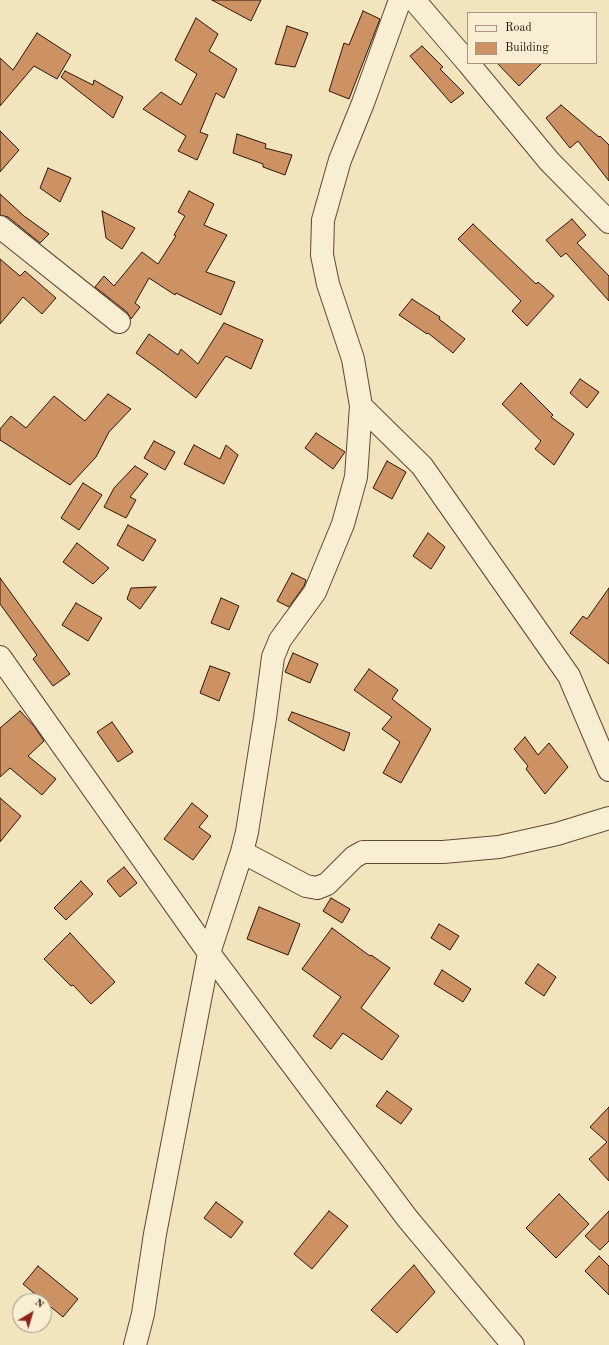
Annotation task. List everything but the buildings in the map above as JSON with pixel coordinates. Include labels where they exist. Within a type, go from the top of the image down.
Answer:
[{"type":"street","points":[[135,1345],[143,1314],[155,1234],[209,953],[242,852],[247,832],[273,657],[280,640],[315,592],[343,524],[356,477],[361,406],[353,359],[328,284],[322,255],[323,220],[340,160],[363,103],[400,0]]},
{"type":"street","points":[[414,0],[467,62]]},
{"type":"street","points":[[469,64],[549,161],[609,222]]},
{"type":"street","points":[[0,227],[119,322]]},
{"type":"street","points":[[361,406],[422,466],[569,676],[609,770]]},
{"type":"street","points":[[0,657],[209,953],[407,1218],[513,1345]]},
{"type":"street","points":[[242,852],[306,886],[317,888],[327,884],[354,857],[363,852],[443,852],[499,847],[557,834],[609,818]]}]
